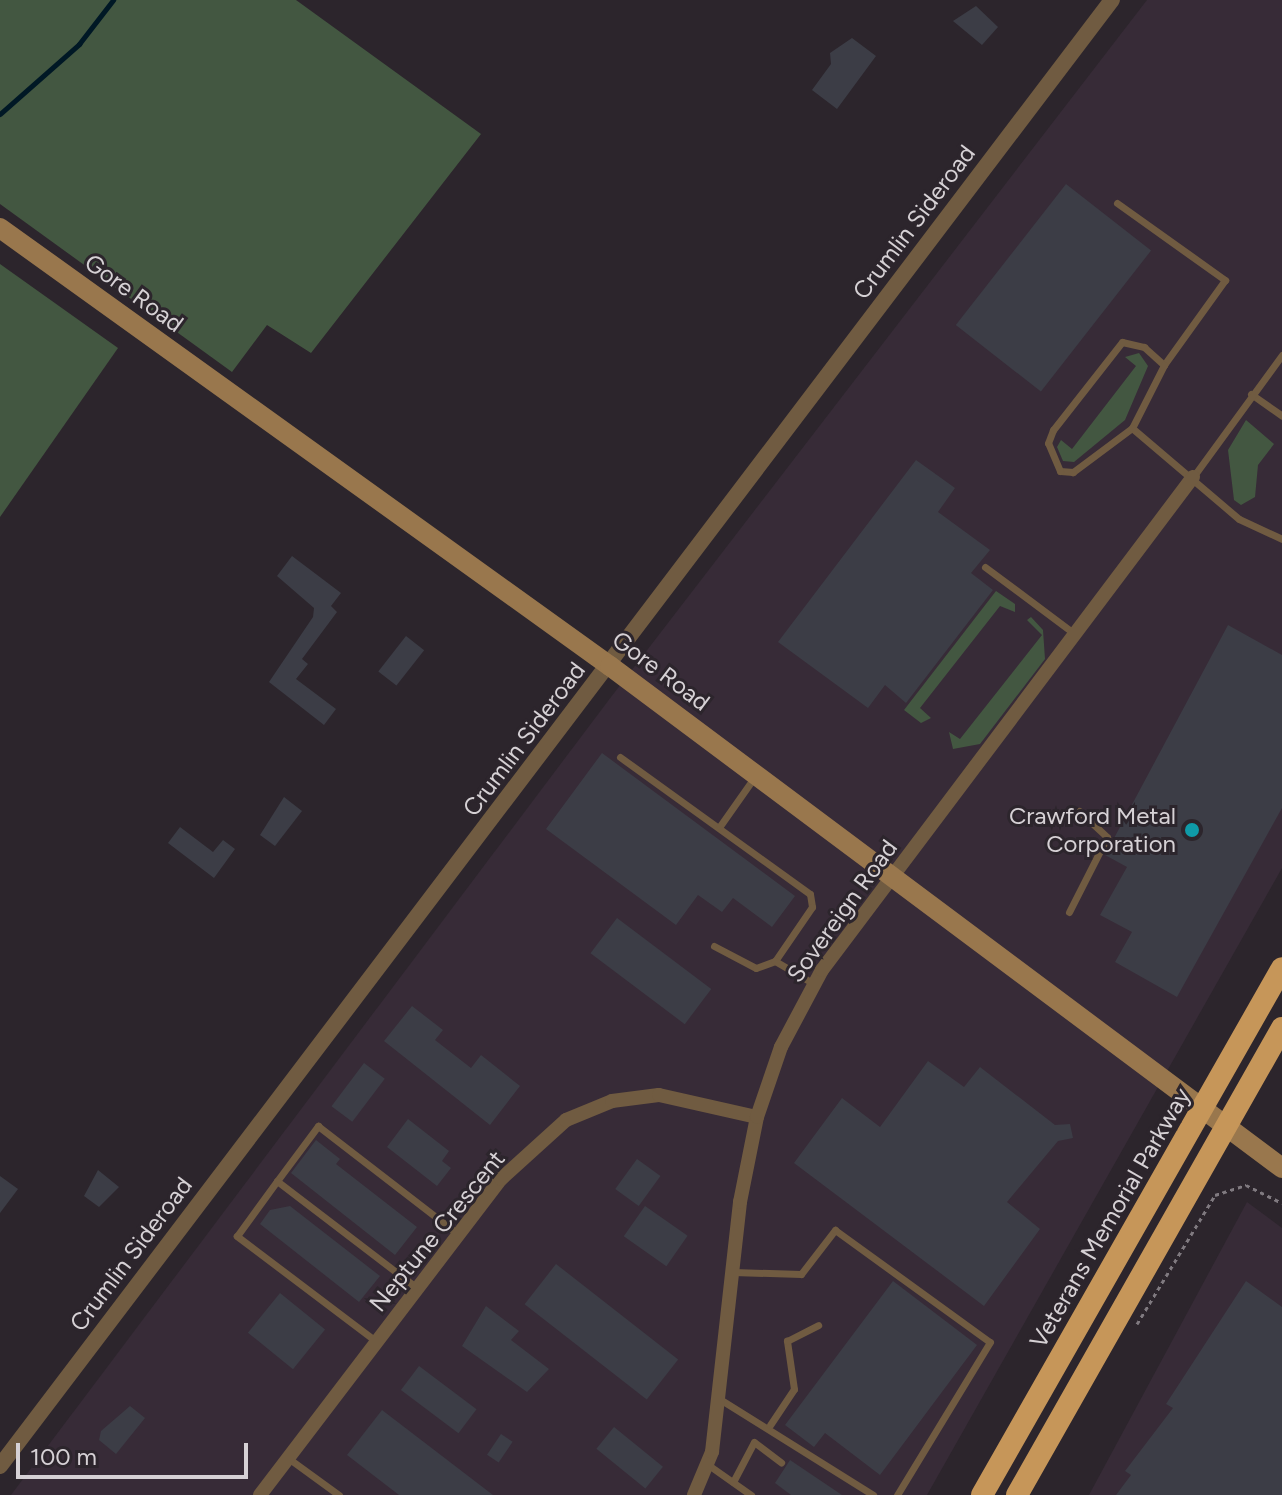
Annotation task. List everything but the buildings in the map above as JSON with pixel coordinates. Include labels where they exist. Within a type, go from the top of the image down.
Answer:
[{"type":"highway","name":"Veterans Memorial Parkway","points":[[982,1495],[1282,968]]},
{"type":"highway","points":[[1017,1495],[1282,1028]]},
{"type":"main road","name":"Gore Road","points":[[0,228],[610,666],[1282,1168]]},
{"type":"street","name":"Crumlin Sideroad","points":[[0,1466],[610,666],[1112,0]]},
{"type":"street","name":"Sovereign Road","points":[[694,1495],[707,1464],[718,1398],[733,1272],[757,1117],[781,1047],[814,984],[1193,477]]},
{"type":"street","name":"Neptune Crescent","points":[[260,1495],[501,1179],[566,1120],[612,1101],[659,1095],[757,1117]]},
{"type":"lane","points":[[1117,203],[1225,280],[1164,365],[1132,428],[1073,472],[1060,471],[1050,457],[1053,430],[1122,342],[1144,347],[1164,365]]},
{"type":"lane","points":[[1193,477],[1282,355]]},
{"type":"lane","points":[[1251,394],[1282,416]]},
{"type":"lane","points":[[1132,428],[1239,519],[1282,539]]},
{"type":"lane","points":[[985,567],[1075,634]]},
{"type":"lane","points":[[620,757],[720,826],[810,894],[812,907],[775,961],[756,968],[714,946]]},
{"type":"lane","points":[[720,826],[756,775]]},
{"type":"lane","points":[[1069,912],[1107,837],[1079,811]]},
{"type":"lane","points":[[775,961],[814,984]]},
{"type":"lane","points":[[377,1342],[237,1236],[318,1126],[459,1235]]},
{"type":"lane","points":[[277,1181],[417,1288]]},
{"type":"lane","points":[[733,1272],[801,1274],[835,1230],[990,1342],[897,1495]]},
{"type":"lane","points":[[770,1425],[794,1389],[787,1341],[818,1325]]},
{"type":"lane","points":[[718,1398],[770,1425],[873,1495]]},
{"type":"lane","points":[[733,1482],[754,1442],[781,1462]]},
{"type":"lane","points":[[288,1458],[339,1495]]},
{"type":"lane","points":[[707,1464],[751,1495]]},
{"type":"path","points":[[1132,1334],[1215,1195],[1246,1185],[1282,1203]]},
{"type":"shaded area","points":[[1147,0],[1282,0],[1282,868],[927,1495],[11,1495],[608,701]]},
{"type":"shaded area","points":[[1247,1202],[1282,1228],[1282,1495],[1089,1495]]},
{"type":"green space","points":[[0,0],[296,0],[481,134],[311,353],[267,325],[232,372],[0,204]]},
{"type":"green space","points":[[0,264],[118,348],[0,517]]},
{"type":"green space","points":[[1139,353],[1148,366],[1125,420],[1074,462],[1063,461],[1057,447],[1061,440],[1072,449],[1136,366],[1125,357]]},
{"type":"green space","points":[[1246,420],[1274,444],[1258,465],[1255,497],[1241,505],[1234,500],[1228,450]]},
{"type":"green space","points":[[996,591],[1015,604],[1015,612],[1000,606],[920,708],[931,718],[921,723],[904,710]]},
{"type":"green space","points":[[1031,617],[1043,630],[1045,659],[980,744],[953,749],[949,732],[960,739],[1042,635],[1027,620]]},
{"type":"waterway","points":[[0,114],[79,44],[113,0]]},
{"type":"place","name":"Crawford Metal Corporation","points":[[1192,830]]}]
